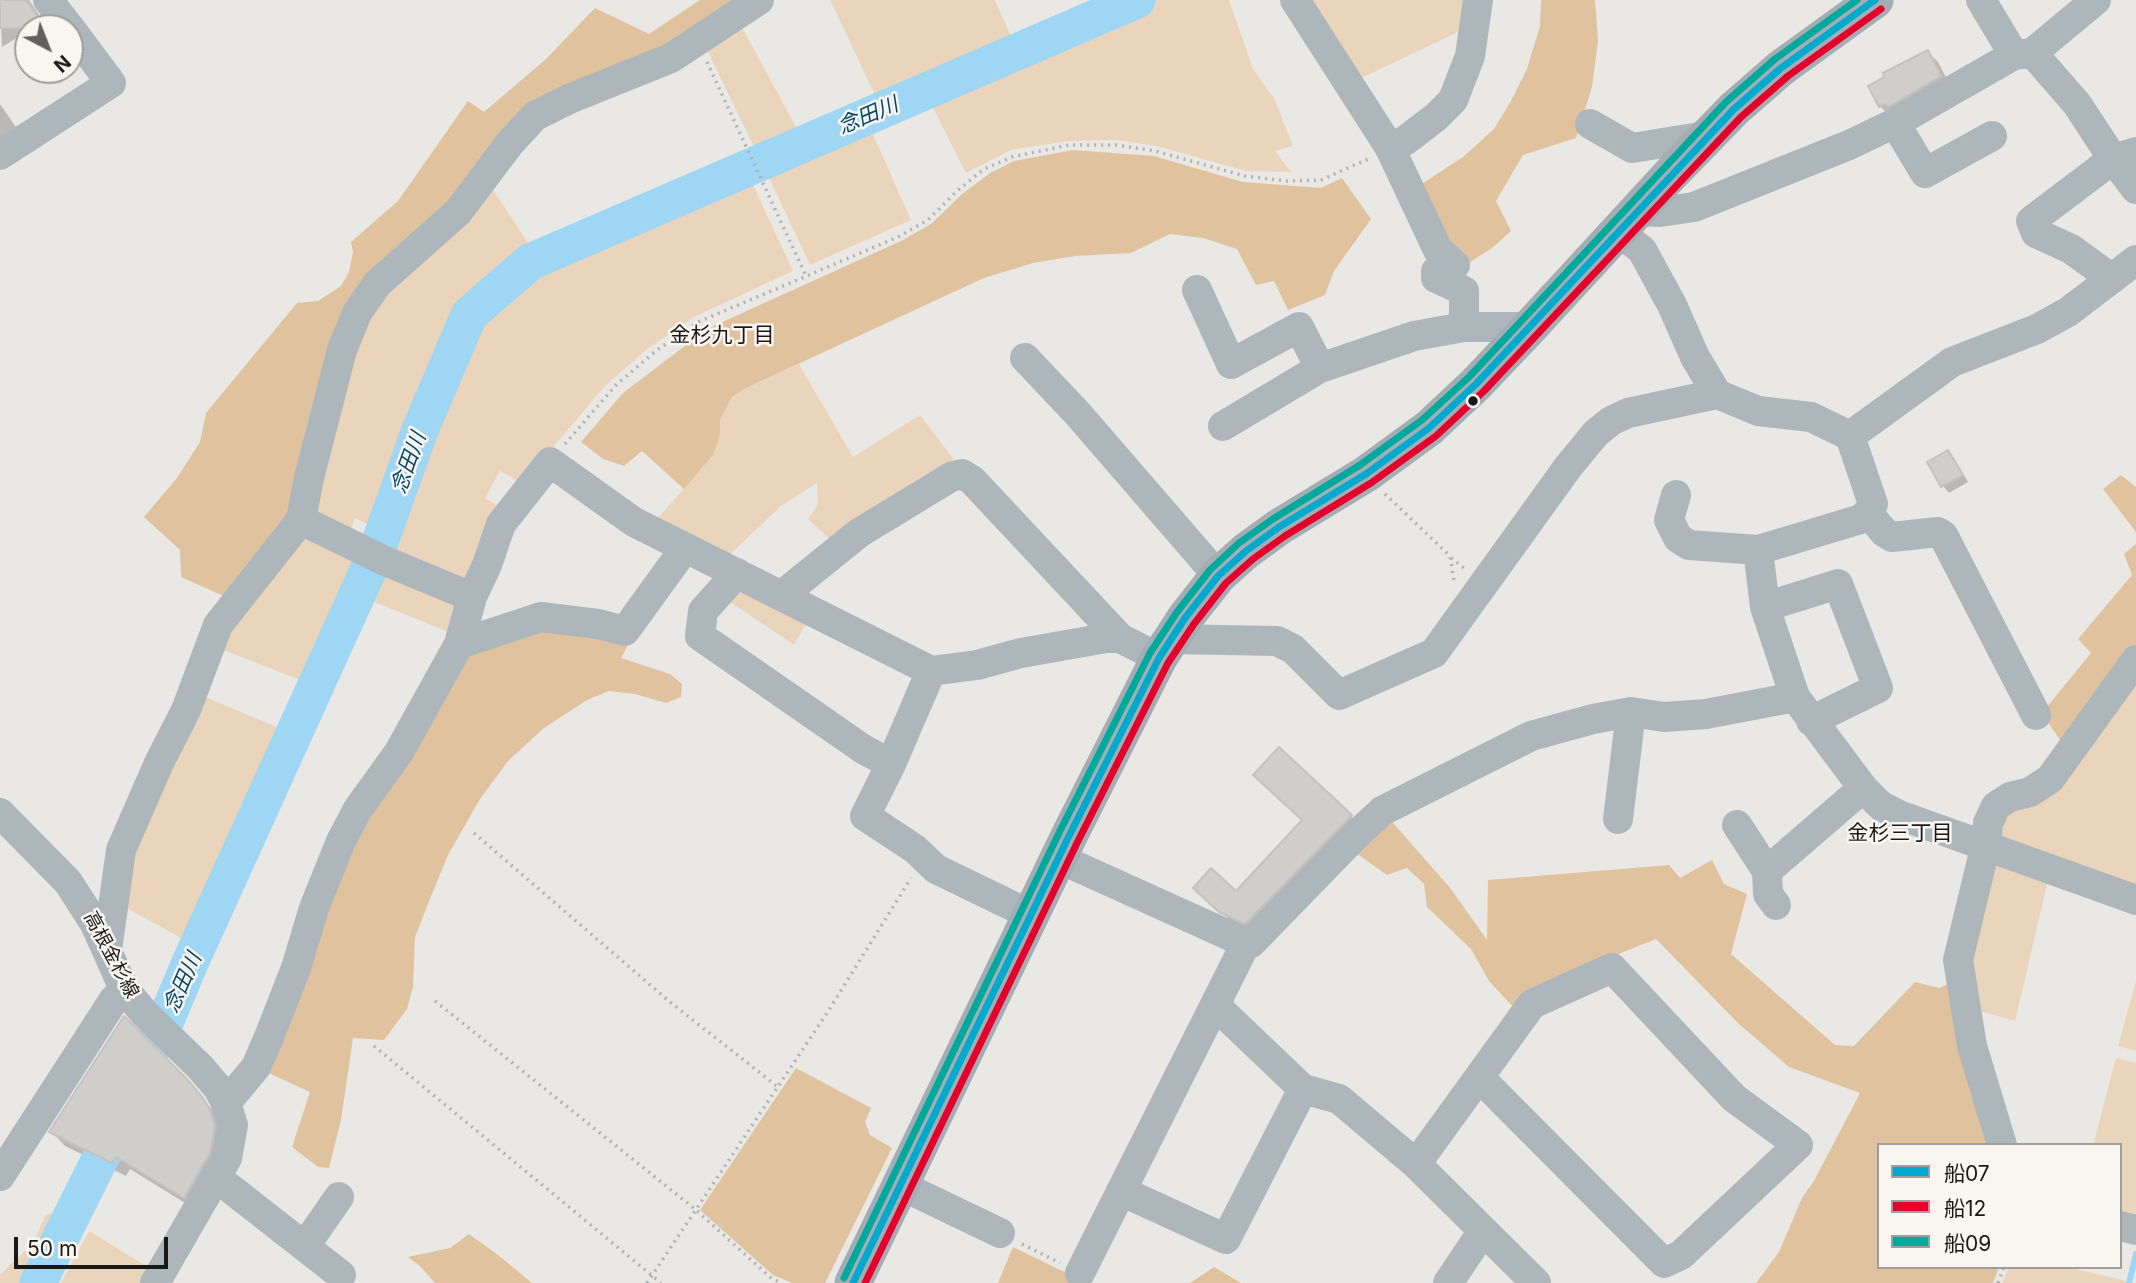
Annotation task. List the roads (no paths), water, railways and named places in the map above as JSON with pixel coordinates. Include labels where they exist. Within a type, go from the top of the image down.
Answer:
[{"type":"main road","points":[[853,1283],[1058,858],[1165,649],[1218,576],[1279,527],[1366,474],[1429,428],[1531,327],[1706,136],[1854,7]]},
{"type":"street","points":[[48,0],[59,14]]},
{"type":"street","points":[[107,950],[121,850],[159,763],[186,710],[218,625],[301,520],[342,350],[357,313],[377,284],[458,212],[510,143],[535,116],[569,99],[671,58],[759,0]]},
{"type":"street","points":[[1295,0],[1390,148],[1438,250],[1455,265],[1436,271],[1436,278],[1464,291],[1464,327]]},
{"type":"street","points":[[1390,148],[1406,140],[1453,100],[1471,56],[1478,0]]},
{"type":"street","points":[[1981,0],[2022,55],[2037,58],[2124,155],[2136,189]]},
{"type":"street","points":[[1717,394],[1695,357],[1672,305],[1628,222],[1660,212],[1694,207],[1849,145],[2022,55],[2096,0]]},
{"type":"street","points":[[0,155],[111,83],[84,47]]},
{"type":"street","points":[[1895,122],[1925,173],[1992,136]]},
{"type":"street","points":[[1590,124],[1632,148],[1706,136]]},
{"type":"street","points":[[2111,278],[2071,249],[2036,233],[2031,221],[2124,155]]},
{"type":"street","points":[[1850,436],[1952,362],[2037,328],[2068,312],[2136,260]]},
{"type":"street","points":[[1198,290],[1231,364],[1299,327],[1320,368]]},
{"type":"street","points":[[1223,426],[1320,368],[1414,336],[1464,327],[1531,327]]},
{"type":"street","points":[[1025,358],[1078,414],[1218,576]]},
{"type":"street","points":[[155,1283],[228,1158],[233,1125],[222,1095],[256,1067],[296,968],[314,908],[341,841],[358,809],[399,752],[459,644],[472,597],[487,565],[500,524],[550,461],[634,522],[931,671],[977,665],[1070,643],[1106,638],[1120,638],[1165,649],[1277,641],[1293,649],[1339,695],[1434,653],[1569,467],[1597,433],[1611,421],[1628,413],[1717,394],[1758,411],[1811,416],[1850,436],[1872,504],[1861,519],[1758,550],[1689,545],[1678,538],[1669,520],[1676,495]]},
{"type":"street","points":[[781,596],[859,533],[951,477],[962,474],[972,480],[1120,638]]},
{"type":"street","points":[[1868,513],[1884,532],[1892,537],[1938,532],[1942,535],[2036,715]]},
{"type":"street","points":[[301,520],[385,561],[472,597]]},
{"type":"street","points":[[459,644],[541,617],[598,624],[625,631],[685,548]]},
{"type":"street","points":[[1758,550],[1765,607],[1803,709],[1863,788],[1881,806],[1899,815],[2136,900]]},
{"type":"street","points":[[737,573],[703,611],[700,636],[863,749],[891,764]]},
{"type":"street","points":[[1058,858],[1251,943],[1354,835],[1382,811],[1531,736],[1631,712],[1664,717],[1803,709],[1878,688],[1838,584],[1765,607]]},
{"type":"street","points":[[2001,1143],[1972,1046],[1958,960],[1989,823],[1996,806],[2010,797],[2030,792],[2050,779],[2136,660]]},
{"type":"street","points":[[931,671],[891,764],[865,816],[915,849],[936,869],[1031,915]]},
{"type":"street","points":[[1618,819],[1631,712]]},
{"type":"street","points":[[1767,872],[1863,788]]},
{"type":"street","name":"高根金杉線","points":[[0,813],[68,882],[90,913],[129,995],[222,1095]]},
{"type":"street","points":[[1737,825],[1767,872],[1768,894],[1776,905]]},
{"type":"street","points":[[1080,1273],[1246,943]]},
{"type":"street","points":[[1416,1164],[1532,1004],[1612,968],[1734,1098],[1798,1145],[1681,1255],[1664,1263],[1480,1078]]},
{"type":"street","points":[[0,1177],[113,1002],[129,995]]},
{"type":"street","points":[[1216,1006],[1303,1089],[1339,1099],[1416,1164],[1536,1283]]},
{"type":"street","points":[[1121,1191],[1226,1239],[1303,1089]]},
{"type":"street","points":[[217,1178],[341,1275]]},
{"type":"street","points":[[900,1185],[1000,1233]]},
{"type":"street","points":[[305,1246],[339,1197]]},
{"type":"street","points":[[1448,1283],[1483,1231]]},
{"type":"waterway","name":"念田川","points":[[38,1283],[105,1149],[122,1102],[161,1032],[376,553],[420,430],[469,315],[530,262],[1137,0]]},
{"type":"waterway","points":[[2129,1283],[2136,1254]]},
{"type":"district","name":"金杉九丁目","points":[[722,336]]},
{"type":"district","name":"金杉三丁目","points":[[1900,834]]}]
